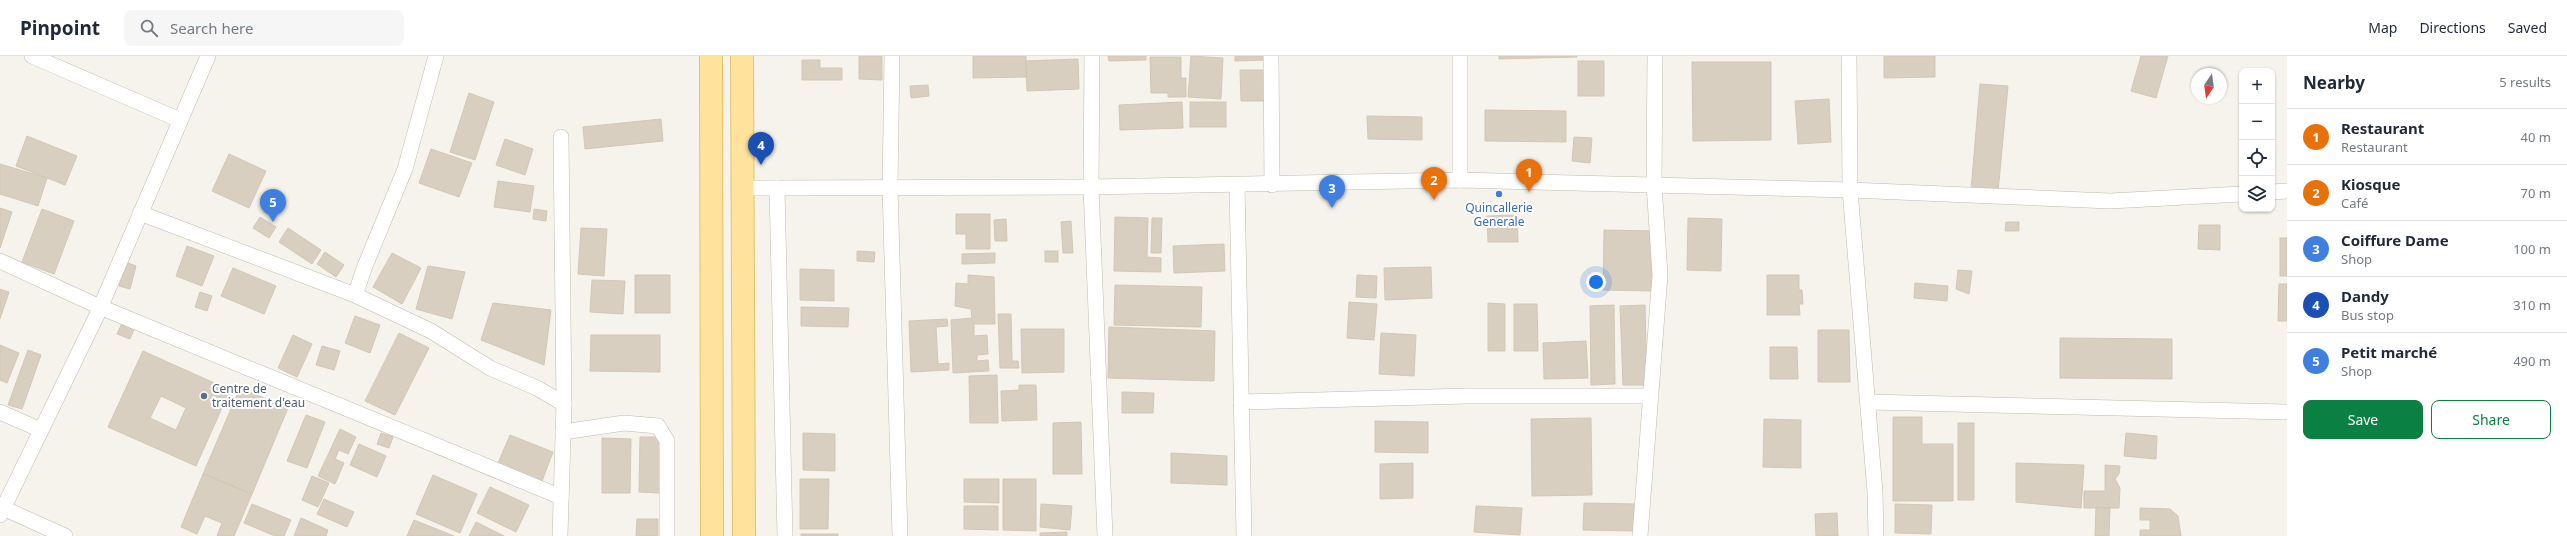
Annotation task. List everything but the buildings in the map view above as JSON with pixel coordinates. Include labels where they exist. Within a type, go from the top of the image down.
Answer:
[{"type":"main road","points":[[712,56],[712,536]]},
{"type":"main road","points":[[742,56],[744,536]]},
{"type":"street","points":[[32,56],[180,120]]},
{"type":"street","points":[[65,536],[2,511],[100,307],[208,56]]},
{"type":"street","points":[[355,296],[365,266],[405,169],[436,56]]},
{"type":"street","points":[[892,56],[890,188],[900,536]]},
{"type":"street","points":[[1092,56],[1091,187],[1105,536]]},
{"type":"street","points":[[1272,56],[1272,185]]},
{"type":"street","points":[[1460,56],[1460,180]]},
{"type":"street","points":[[1640,536],[1649,396],[1660,275],[1654,184],[1656,56]]},
{"type":"street","points":[[1849,56],[1850,190],[1868,402],[1876,536]]},
{"type":"street","points":[[560,138],[564,404],[560,536]]},
{"type":"street","points":[[742,188],[1272,185],[1460,180],[1850,190],[2110,201],[2239,194]]},
{"type":"street","points":[[1237,185],[1244,536]]},
{"type":"street","points":[[777,188],[785,536]]},
{"type":"street","points":[[2275,192],[2287,191]]},
{"type":"street","points":[[140,213],[355,296],[431,332],[490,368],[538,388],[564,404]]},
{"type":"street","points":[[0,261],[100,307],[561,497]]},
{"type":"street","points":[[1241,402],[1467,396],[1649,396]]},
{"type":"street","points":[[1868,402],[2287,412]]},
{"type":"street","points":[[0,412],[41,430]]},
{"type":"street","points":[[563,432],[624,423],[658,426],[667,441],[667,536]]},
{"type":"place","name":"Dandy","points":[[761,165]]},
{"type":"place","name":"Restaurant","points":[[1529,192]]},
{"type":"place","name":"Quincallerie Generale","points":[[1499,194]]},
{"type":"place","name":"Kiosque","points":[[1434,200]]},
{"type":"place","name":"Coiffure Dame","points":[[1332,208]]},
{"type":"place","name":"Petit marché","points":[[273,222]]},
{"type":"place","name":"Centre de traitement d'eau","points":[[204,396]]}]
